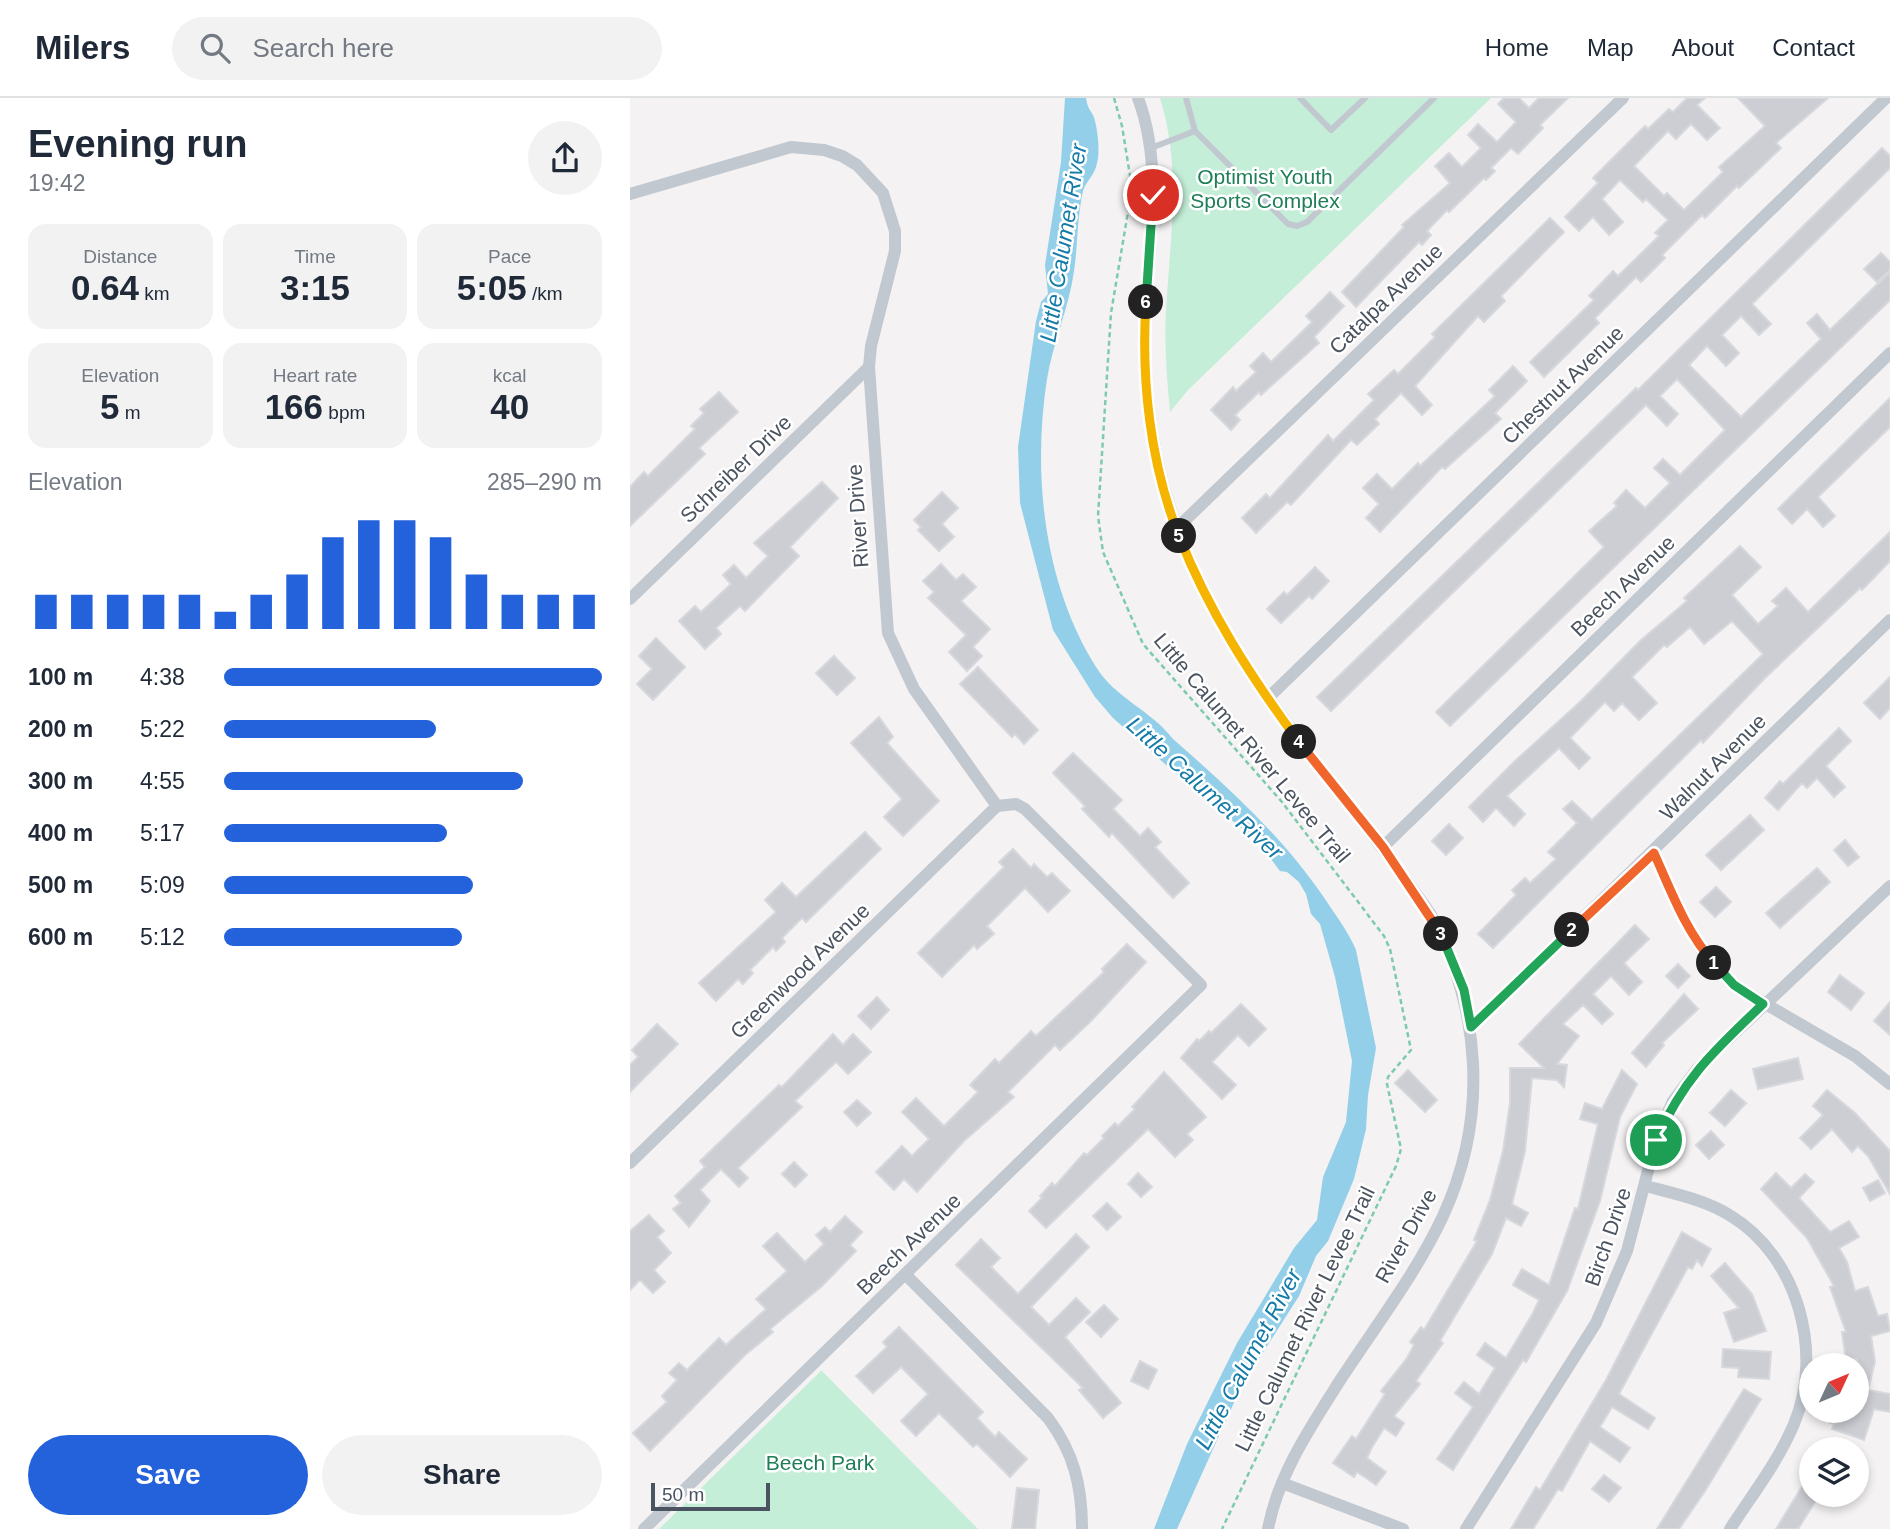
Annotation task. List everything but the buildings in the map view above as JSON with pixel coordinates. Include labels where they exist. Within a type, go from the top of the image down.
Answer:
[{"type":"street","name":"River Drive","points":[[1138,98],[1149,149],[1153,195],[1145,320],[1146,379],[1154,445],[1176,529],[1215,615],[1267,699],[1383,847],[1431,915],[1449,949],[1464,990],[1471,1027],[1474,1070],[1467,1141],[1457,1182],[1427,1247],[1313,1424],[1282,1483],[1268,1529]]},
{"type":"street","name":"Catalpa Avenue","points":[[1176,529],[1623,98]]},
{"type":"street","name":"Chestnut Avenue","points":[[1267,699],[1886,98]]},
{"type":"street","name":"River Drive","points":[[630,194],[791,147],[824,150],[857,165],[883,193],[895,231],[895,251],[871,346],[869,366],[888,633],[914,689],[997,806]]},
{"type":"street","name":"Beech Avenue","points":[[1383,847],[1890,353]]},
{"type":"street","name":"Schreiber Drive","points":[[630,599],[869,366]]},
{"type":"street","name":"Walnut Avenue","points":[[1471,1027],[1654,853],[1890,620]]},
{"type":"street","name":"Beech Avenue","points":[[644,1529],[1200,985],[1025,809],[1016,804],[997,806]]},
{"type":"street","name":"Greenwood Avenue","points":[[630,1163],[997,806]]},
{"type":"street","points":[[1654,853],[1679,910],[1703,951],[1734,985],[1855,1056],[1890,1084]]},
{"type":"street","name":"Birch Drive","points":[[1466,1529],[1597,1324],[1627,1251],[1656,1140],[1674,1101],[1697,1069],[1890,886]]},
{"type":"street","points":[[1646,1186],[1699,1201],[1731,1216],[1756,1235],[1789,1282],[1800,1311],[1807,1369],[1804,1395],[1780,1452],[1730,1529]]},
{"type":"street","points":[[906,1275],[1048,1418],[1066,1442],[1076,1465],[1082,1529]]},
{"type":"street","points":[[1282,1483],[1403,1529]]},
{"type":"lane","points":[[1186,98],[1195,131],[1288,223],[1297,226],[1307,222],[1434,98]]},
{"type":"lane","points":[[1300,98],[1331,131],[1365,98]]},
{"type":"lane","points":[[1149,149],[1195,131]]},
{"type":"path","name":"Little Calumet River Levee Trail","points":[[1114,98],[1122,126],[1132,188],[1111,313],[1098,516],[1103,552],[1143,644],[1283,802],[1384,936],[1390,949],[1411,1050],[1388,1077],[1387,1083],[1401,1149],[1396,1166],[1222,1529]]},
{"type":"green space","name":"Optimist Youth Sports Complex","points":[[1160,98],[1491,98],[1188,390],[1170,412],[1165,324],[1173,177],[1167,124]]},
{"type":"green space","name":"Beech Park","points":[[821,1371],[978,1529],[659,1529]]},
{"type":"water","name":"Little Calumet River","points":[[1065,98],[1086,98],[1095,121],[1098,159],[1083,191],[1072,285],[1050,365],[1043,416],[1041,453],[1046,528],[1064,600],[1078,635],[1104,678],[1155,720],[1254,814],[1291,854],[1325,899],[1356,950],[1376,1048],[1368,1095],[1366,1129],[1354,1179],[1328,1241],[1316,1256],[1299,1296],[1241,1387],[1177,1529],[1154,1529],[1187,1444],[1237,1343],[1294,1248],[1317,1220],[1323,1177],[1346,1122],[1352,1061],[1335,977],[1320,924],[1311,914],[1306,894],[1299,882],[1287,872],[1280,871],[1255,838],[1209,803],[1113,718],[1095,697],[1053,630],[1020,503],[1018,447],[1036,321],[1041,302],[1048,294],[1045,265],[1061,162]]},
{"type":"route","points":[[1153,195],[1144,351],[1154,445],[1176,529],[1195,577],[1239,657],[1267,699],[1383,847],[1431,915],[1449,949],[1464,990],[1471,1027],[1654,853],[1679,910],[1703,951],[1734,985],[1763,1004],[1697,1069],[1674,1101],[1656,1140]]}]
